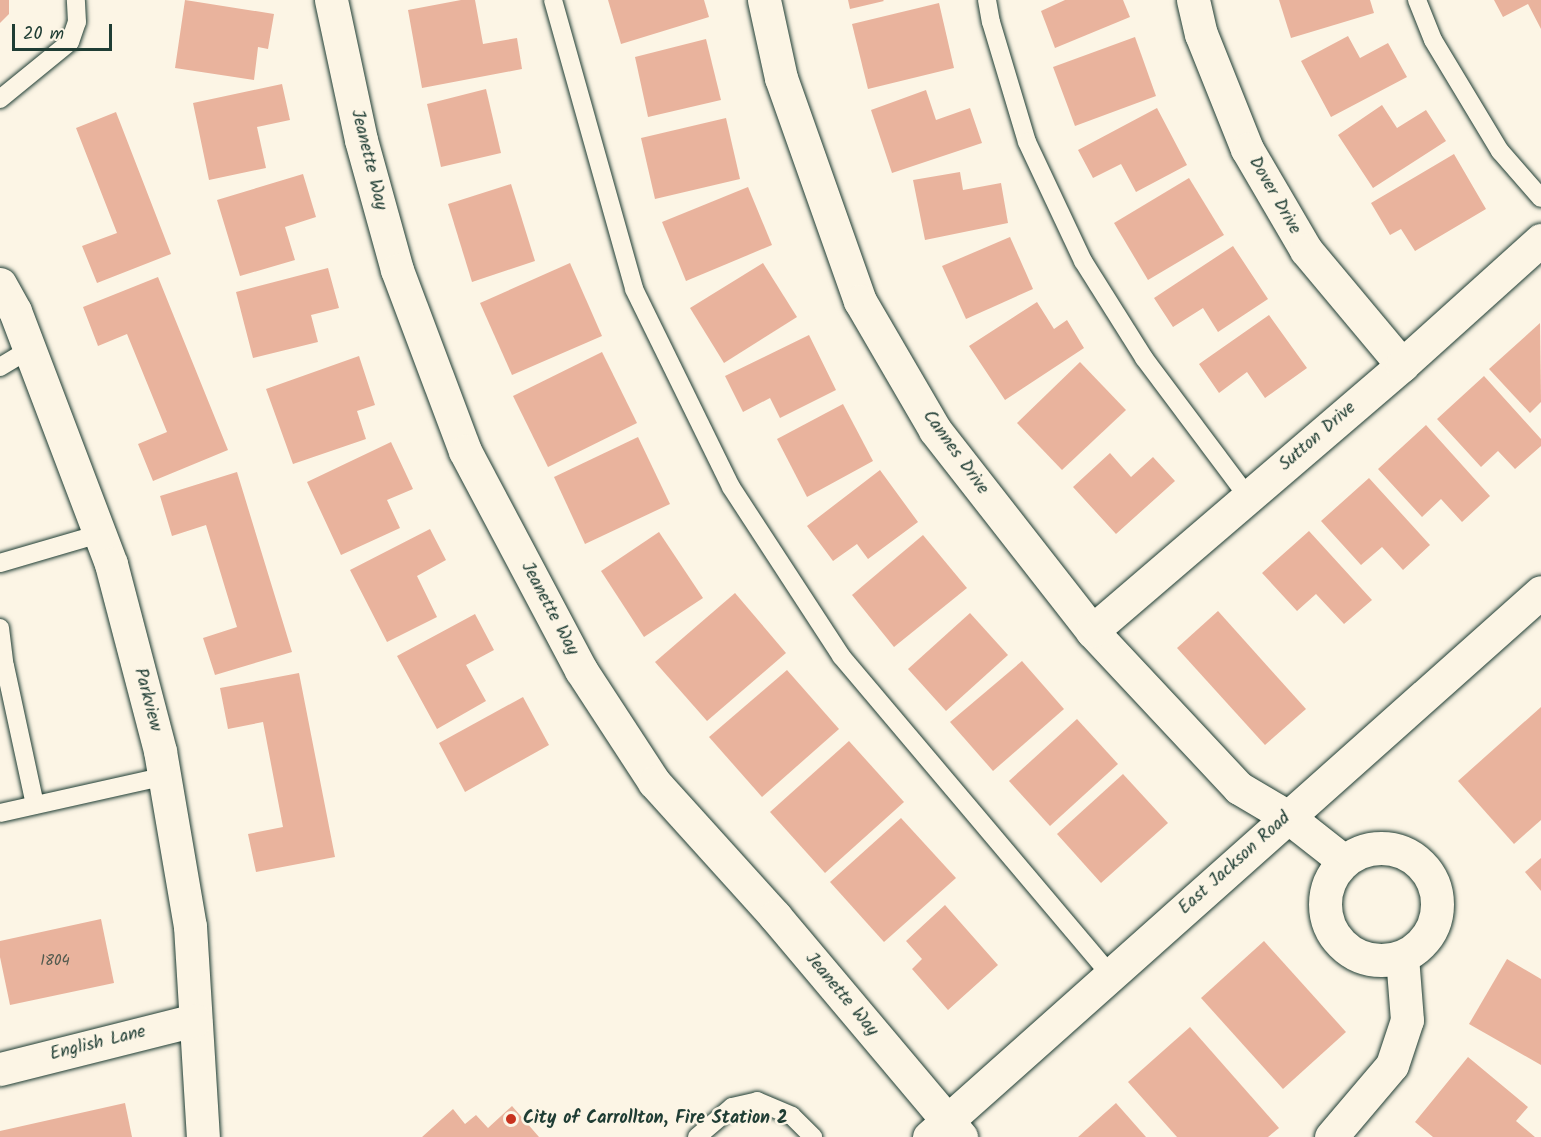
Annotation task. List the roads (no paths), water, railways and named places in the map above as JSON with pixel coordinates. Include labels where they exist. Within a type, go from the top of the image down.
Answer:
[{"type":"street","name":"Jeanette Way","points":[[331,0],[361,140],[397,270],[465,452],[581,670],[654,782],[775,916],[945,1132]]},
{"type":"street","name":"Cannes Drive","points":[[764,0],[782,78],[860,301],[935,430],[1092,631],[1239,788],[1288,817],[1344,861]]},
{"type":"street","name":"Dover Drive","points":[[1193,0],[1201,34],[1247,149],[1306,250],[1402,365]]},
{"type":"street","name":"Sutton Drive","points":[[1092,631],[1402,365],[1541,240]]},
{"type":"street","name":"Parkview","points":[[0,284],[15,311],[30,349],[114,575],[165,776],[190,926],[202,1137]]},
{"type":"street","name":"East Jackson Road","points":[[945,1132],[1111,975],[1539,598]]},
{"type":"street","points":[[1377,847],[1395,849],[1412,855],[1425,867],[1434,883],[1438,900],[1437,918],[1429,934],[1417,948],[1402,957],[1382,961],[1363,958],[1346,948],[1333,934],[1326,915],[1325,896],[1331,877],[1344,861],[1359,852],[1377,847]]},
{"type":"street","points":[[1330,1137],[1392,1065],[1407,1020],[1402,957]]},
{"type":"street","name":"English Lane","points":[[0,1069],[195,1020]]},
{"type":"lane","points":[[0,99],[70,42],[77,22],[76,0]]},
{"type":"lane","points":[[553,0],[634,289],[731,488],[841,656],[1111,975]]},
{"type":"lane","points":[[987,0],[991,22],[1027,142],[1083,261],[1144,358],[1248,497]]},
{"type":"lane","points":[[1417,0],[1433,40],[1500,151],[1541,198]]},
{"type":"lane","points":[[0,367],[30,349]]},
{"type":"lane","points":[[0,563],[99,534]]},
{"type":"lane","points":[[0,628],[5,666],[35,805]]},
{"type":"lane","points":[[0,813],[165,776]]},
{"type":"lane","points":[[697,1137],[732,1107],[757,1101],[792,1116],[813,1137]]},
{"type":"place","name":"City of Carrollton, Fire Station 2","points":[[511,1119]]}]
